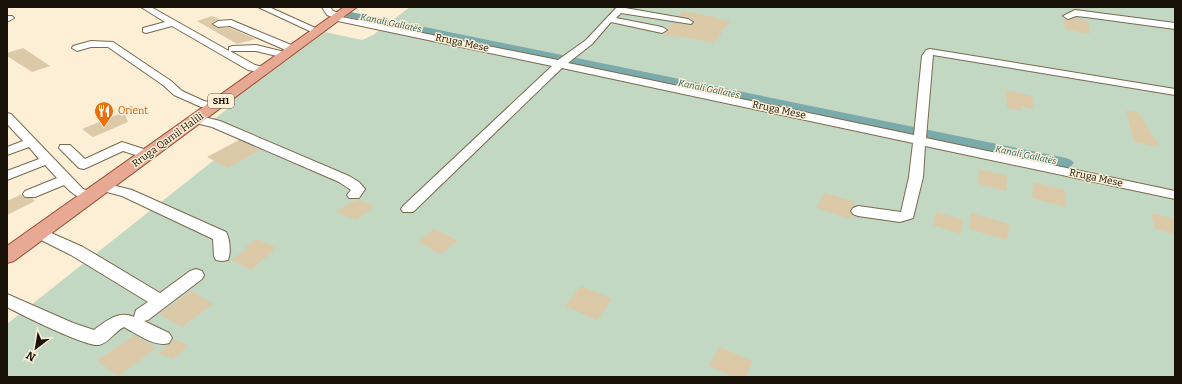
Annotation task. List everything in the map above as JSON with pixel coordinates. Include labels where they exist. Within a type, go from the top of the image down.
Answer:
[{"type":"main road","name":"Rruga Qamil Halili","points":[[98,191],[317,31],[332,13],[350,7]]},
{"type":"main road","name":"SH1","points":[[7,256],[98,191]]},
{"type":"street","points":[[145,7],[252,68],[264,70]]},
{"type":"street","points":[[262,7],[317,31]]},
{"type":"street","name":"Rruga Mese","points":[[316,7],[332,13],[563,62],[920,135],[1175,195]]},
{"type":"street","points":[[408,209],[563,62],[576,54],[621,8],[688,22]]},
{"type":"street","points":[[1068,16],[1075,13],[1086,14],[1175,26]]},
{"type":"street","points":[[609,19],[662,30]]},
{"type":"street","points":[[146,30],[172,23]]},
{"type":"street","points":[[218,24],[231,23],[288,52]]},
{"type":"street","points":[[77,48],[91,44],[110,44],[167,83],[178,93],[201,104],[214,106]]},
{"type":"street","points":[[234,50],[256,48],[288,52]]},
{"type":"street","points":[[858,210],[900,217],[908,215],[916,177],[927,56],[930,52],[1175,92]]},
{"type":"street","points":[[7,117],[78,192],[98,191],[127,193],[221,236],[222,256]]},
{"type":"street","points":[[196,119],[216,124],[344,179],[358,189],[354,195]]},
{"type":"street","points":[[7,151],[31,142]]},
{"type":"street","points":[[65,148],[84,165],[122,146],[148,155]]},
{"type":"street","points":[[7,176],[47,160]]},
{"type":"street","points":[[30,194],[66,179]]},
{"type":"street","points":[[40,233],[77,251],[160,301]]},
{"type":"street","points":[[142,315],[196,275]]},
{"type":"street","points":[[7,300],[67,328],[97,338],[114,324],[125,320],[163,338]]},
{"type":"green space","points":[[410,7],[1175,7],[1175,377],[7,377],[7,324],[247,134],[213,120],[231,106],[233,100],[325,32],[362,40],[373,35]]},
{"type":"building","points":[[683,11],[715,17],[714,18],[731,22],[720,32],[722,33],[713,43],[681,36],[680,38],[663,35],[668,31],[667,29],[672,23],[691,25],[694,23],[694,21],[689,18],[679,16]]},
{"type":"building","points":[[212,16],[219,19],[212,23],[217,28],[230,28],[256,39],[237,44],[197,21]]},
{"type":"building","points":[[1074,18],[1088,21],[1090,34],[1065,29],[1064,19],[1069,20]]},
{"type":"building","points":[[23,48],[50,66],[32,72],[7,56],[7,53]]},
{"type":"building","points":[[1006,90],[1032,96],[1034,109],[1021,106],[1022,111],[1007,108]]},
{"type":"building","points":[[1126,110],[1138,112],[1160,147],[1134,142]]},
{"type":"building","points":[[124,112],[128,122],[93,137],[82,129]]},
{"type":"building","points":[[239,140],[260,150],[228,168],[207,157]]},
{"type":"building","points":[[979,169],[1007,176],[1006,191],[978,184]]},
{"type":"building","points":[[1033,182],[1065,190],[1066,207],[1032,198]]},
{"type":"building","points":[[824,193],[856,202],[850,210],[852,215],[850,219],[817,208]]},
{"type":"building","points":[[22,194],[24,198],[32,198],[35,201],[7,215],[7,201]]},
{"type":"building","points":[[357,200],[375,206],[356,220],[336,212],[349,203]]},
{"type":"building","points":[[936,212],[963,220],[961,234],[933,225]]},
{"type":"building","points":[[971,213],[1009,224],[1007,240],[969,229]]},
{"type":"building","points":[[1151,213],[1175,219],[1175,234],[1155,229]]},
{"type":"building","points":[[434,229],[458,240],[441,254],[418,242]]},
{"type":"building","points":[[257,239],[276,248],[251,270],[231,260],[247,249],[244,248]]},
{"type":"building","points":[[581,286],[612,299],[597,320],[565,306]]},
{"type":"building","points":[[191,291],[213,304],[182,327],[159,314]]},
{"type":"building","points":[[134,335],[156,348],[119,376],[97,361]]},
{"type":"building","points":[[175,339],[189,345],[173,359],[158,353]]},
{"type":"building","points":[[719,347],[753,361],[746,377],[734,377],[709,366]]},
{"type":"waterway","name":"Kanali Gallatës","points":[[351,15],[1066,163]]},
{"type":"place","name":"Orient","points":[[104,128]]}]
